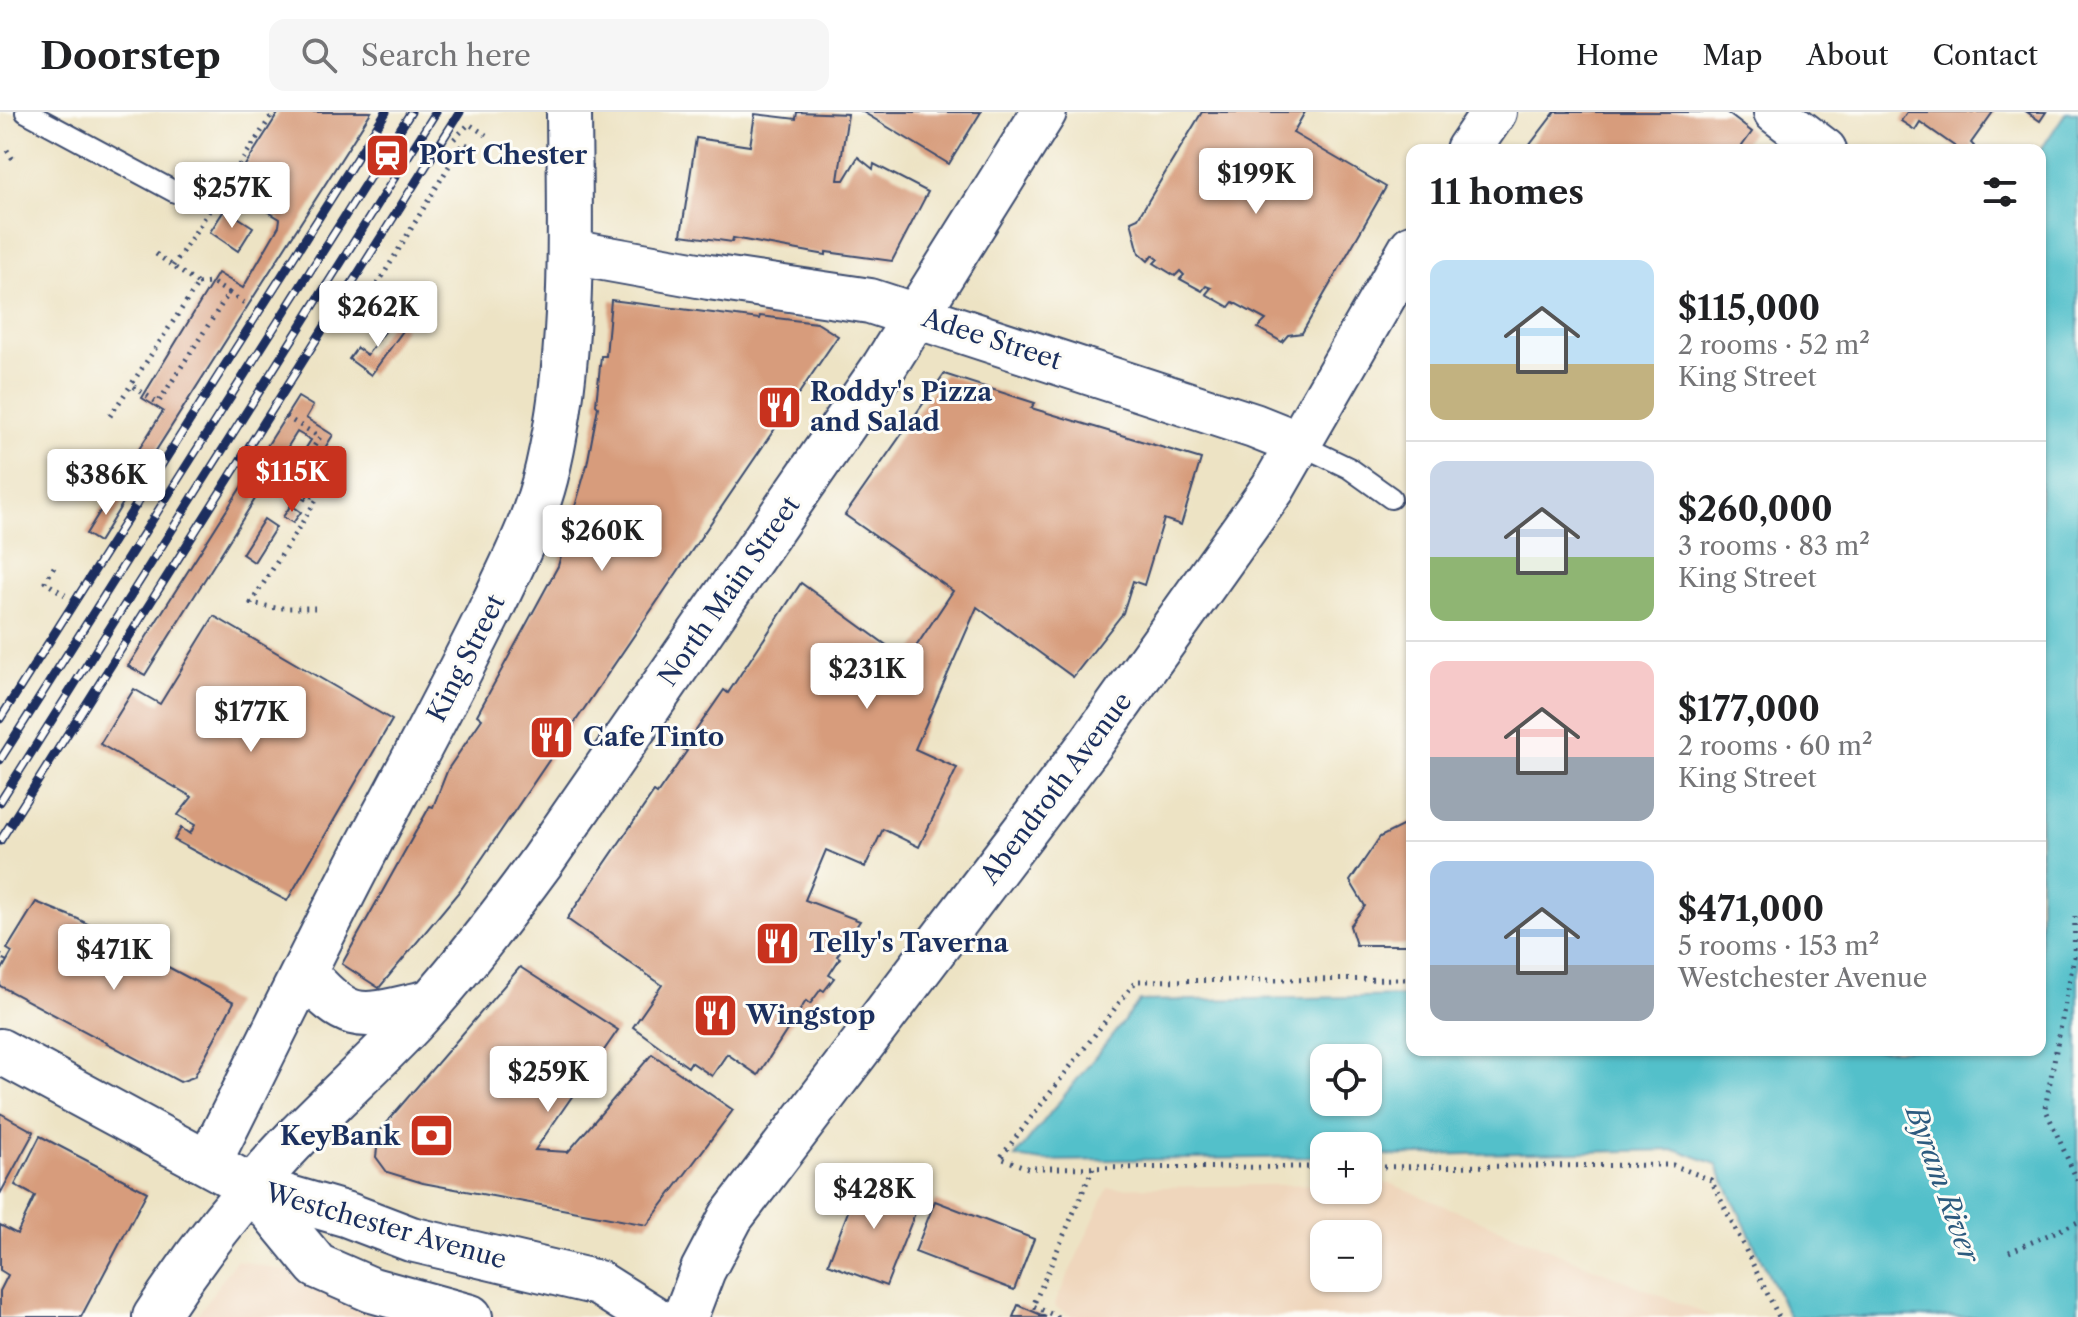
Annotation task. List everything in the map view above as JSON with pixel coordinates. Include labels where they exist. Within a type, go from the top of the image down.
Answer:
[{"type":"street","name":"King Street","points":[[209,1162],[387,809],[454,686],[522,548],[532,521],[548,468],[564,372],[570,252],[569,112]]},
{"type":"street","name":"North Main Street","points":[[155,1317],[206,1243],[252,1187],[298,1135],[431,1002],[486,937],[810,476],[918,315],[1044,112]]},
{"type":"street","points":[[1472,144],[1494,112]]},
{"type":"street","points":[[1775,112],[1817,144]]},
{"type":"street","name":"Adee Street","points":[[570,252],[709,277],[851,296],[918,315],[1254,426],[1299,444]]},
{"type":"street","name":"Abendroth Avenue","points":[[685,1317],[703,1270],[731,1217],[1092,742],[1273,488],[1406,257]]},
{"type":"street","points":[[305,973],[325,996],[352,1014],[365,1015],[431,1002]]},
{"type":"street","name":"Westchester Avenue","points":[[0,1051],[252,1187],[348,1215],[411,1239],[598,1283],[652,1317]]},
{"type":"street","name":"Westchester Avenue","points":[[252,1187],[317,1266],[372,1290],[470,1317]]},
{"type":"lane","points":[[26,112],[175,192]]},
{"type":"lane","name":"Adee Street","points":[[1299,444],[1349,468],[1391,498]]},
{"type":"path","points":[[173,266],[264,132],[274,112]]},
{"type":"path","points":[[454,139],[469,124],[486,135]]},
{"type":"path","points":[[353,306],[362,310],[463,143],[478,150]]},
{"type":"path","points":[[7,150],[14,161]]},
{"type":"path","points":[[156,254],[198,284],[213,283],[249,306]]},
{"type":"path","points":[[110,416],[198,284]]},
{"type":"path","points":[[131,385],[158,403],[229,293]]},
{"type":"path","points":[[286,417],[320,437],[290,484],[317,499],[251,603],[276,608],[315,608]]},
{"type":"path","points":[[54,567],[45,582],[65,595]]},
{"type":"path","points":[[2075,916],[2074,957],[2045,1108],[2078,1182]]},
{"type":"path","points":[[2074,957],[2078,949]]},
{"type":"path","points":[[0,955],[6,958],[0,969]]},
{"type":"path","points":[[1310,1167],[1028,1168],[1000,1158],[1136,981],[1406,979]]},
{"type":"path","points":[[1382,1167],[1673,1165],[1711,1180],[1779,1317]]},
{"type":"path","points":[[1058,1317],[1033,1306],[1093,1168]]},
{"type":"path","points":[[2009,1252],[2078,1222]]},
{"type":"shaded area","points":[[1382,1183],[1389,1183],[1713,1317],[1074,1317],[1054,1306],[1108,1188],[1310,1184],[1310,1204],[1382,1204]]},
{"type":"shaded area","points":[[236,1260],[505,1317],[196,1317]]},
{"type":"water","name":"Byram River","points":[[2066,112],[2078,112],[2078,1317],[1789,1317],[1716,1164],[1678,1150],[1382,1156],[1382,1132],[1310,1132],[1310,1157],[1043,1161],[1015,1157],[1140,1001],[1406,996],[1406,1056],[2046,1056],[2045,144]]},
{"type":"building","points":[[279,112],[371,112],[131,490],[119,481],[163,411],[142,398],[218,273],[243,288],[279,226],[280,219],[230,189]]},
{"type":"building","points":[[797,112],[848,114],[838,180],[844,180],[858,157],[873,169],[874,164],[928,192],[892,261],[826,252],[826,255],[733,238],[732,242],[681,235],[696,138],[750,146],[755,114],[796,119]]},
{"type":"building","points":[[863,112],[981,112],[949,164]]},
{"type":"building","points":[[1202,112],[1305,112],[1293,133],[1386,187],[1302,333],[1288,335],[1282,342],[1258,328],[1266,320],[1233,302],[1229,307],[1206,294],[1211,288],[1206,286],[1202,291],[1180,279],[1184,275],[1180,271],[1175,276],[1154,263],[1158,259],[1153,255],[1148,261],[1139,253],[1131,221],[1138,218]]},
{"type":"building","points":[[1555,112],[1726,112],[1752,132],[1743,144],[1531,144]]},
{"type":"building","points":[[1907,112],[1993,112],[1972,144],[1951,144],[1920,122],[1915,130],[1901,121]]},
{"type":"building","points":[[2027,112],[2046,112],[2040,121]]},
{"type":"building","points":[[225,209],[253,227],[238,251],[210,232]]},
{"type":"building","points":[[611,300],[759,319],[760,316],[817,323],[838,336],[462,888],[379,988],[342,964],[430,806],[433,807],[448,769],[482,719],[477,715],[558,566],[587,465],[598,407],[601,356],[606,356]]},
{"type":"building","points":[[394,320],[405,328],[371,375],[349,359],[357,348],[367,355]]},
{"type":"building","points":[[944,374],[1035,403],[1031,408],[1201,459],[1181,525],[1164,519],[1144,585],[1133,581],[1123,613],[1073,677],[977,607],[915,749],[957,768],[919,847],[883,829],[865,867],[826,850],[805,900],[860,921],[837,956],[840,958],[829,975],[834,978],[810,1004],[806,1001],[758,1075],[727,1054],[712,1076],[691,1062],[688,1067],[633,1027],[662,985],[567,919],[654,792],[657,794],[687,751],[683,749],[724,690],[728,693],[801,583],[907,660],[953,591],[845,515]]},
{"type":"building","points":[[298,397],[313,406],[306,418],[333,435],[304,481],[313,487],[305,500],[282,485],[311,440],[297,432],[145,675],[128,666]]},
{"type":"building","points":[[112,492],[126,498],[99,542],[86,534]]},
{"type":"building","points":[[291,505],[301,512],[293,523],[283,517]]},
{"type":"building","points":[[264,519],[276,527],[254,562],[242,554]]},
{"type":"building","points":[[214,616],[392,720],[287,901],[174,840],[181,828],[190,834],[195,825],[178,815],[192,797],[100,744],[134,689],[160,704]]},
{"type":"building","points":[[1406,824],[1406,945],[1356,945],[1350,926],[1365,906],[1350,881],[1380,837]]},
{"type":"building","points":[[36,902],[78,919],[234,1002],[194,1077],[180,1082],[0,986],[0,973],[12,952],[7,949]]},
{"type":"building","points":[[520,967],[618,1030],[535,1150],[568,1152],[652,1054],[733,1110],[647,1225],[423,1183],[387,1172],[376,1157],[379,1131]]},
{"type":"building","points":[[0,1113],[34,1132],[0,1194]]},
{"type":"building","points":[[40,1136],[147,1192],[81,1317],[0,1317],[0,1291],[8,1275],[0,1270],[0,1225],[17,1234],[35,1196],[15,1185]]},
{"type":"building","points":[[862,1175],[921,1198],[886,1286],[828,1264]]},
{"type":"building","points":[[935,1201],[1034,1239],[1014,1290],[915,1252]]},
{"type":"building","points":[[1018,1305],[1046,1317],[1013,1317]]},
{"type":"railway","points":[[0,719],[386,112]]},
{"type":"railway","points":[[0,760],[411,112]]},
{"type":"railway","points":[[0,802],[436,112]]},
{"type":"railway","points":[[0,841],[460,112]]},
{"type":"place","name":"Port Chester","points":[[388,155]]},
{"type":"place","name":"Roddy's Pizza and Salad","points":[[779,407]]},
{"type":"place","name":"Cafe Tinto","points":[[552,737]]},
{"type":"place","name":"Telly's Taverna","points":[[778,943]]},
{"type":"place","name":"Wingstop","points":[[715,1015]]},
{"type":"place","name":"KeyBank","points":[[431,1136]]}]
